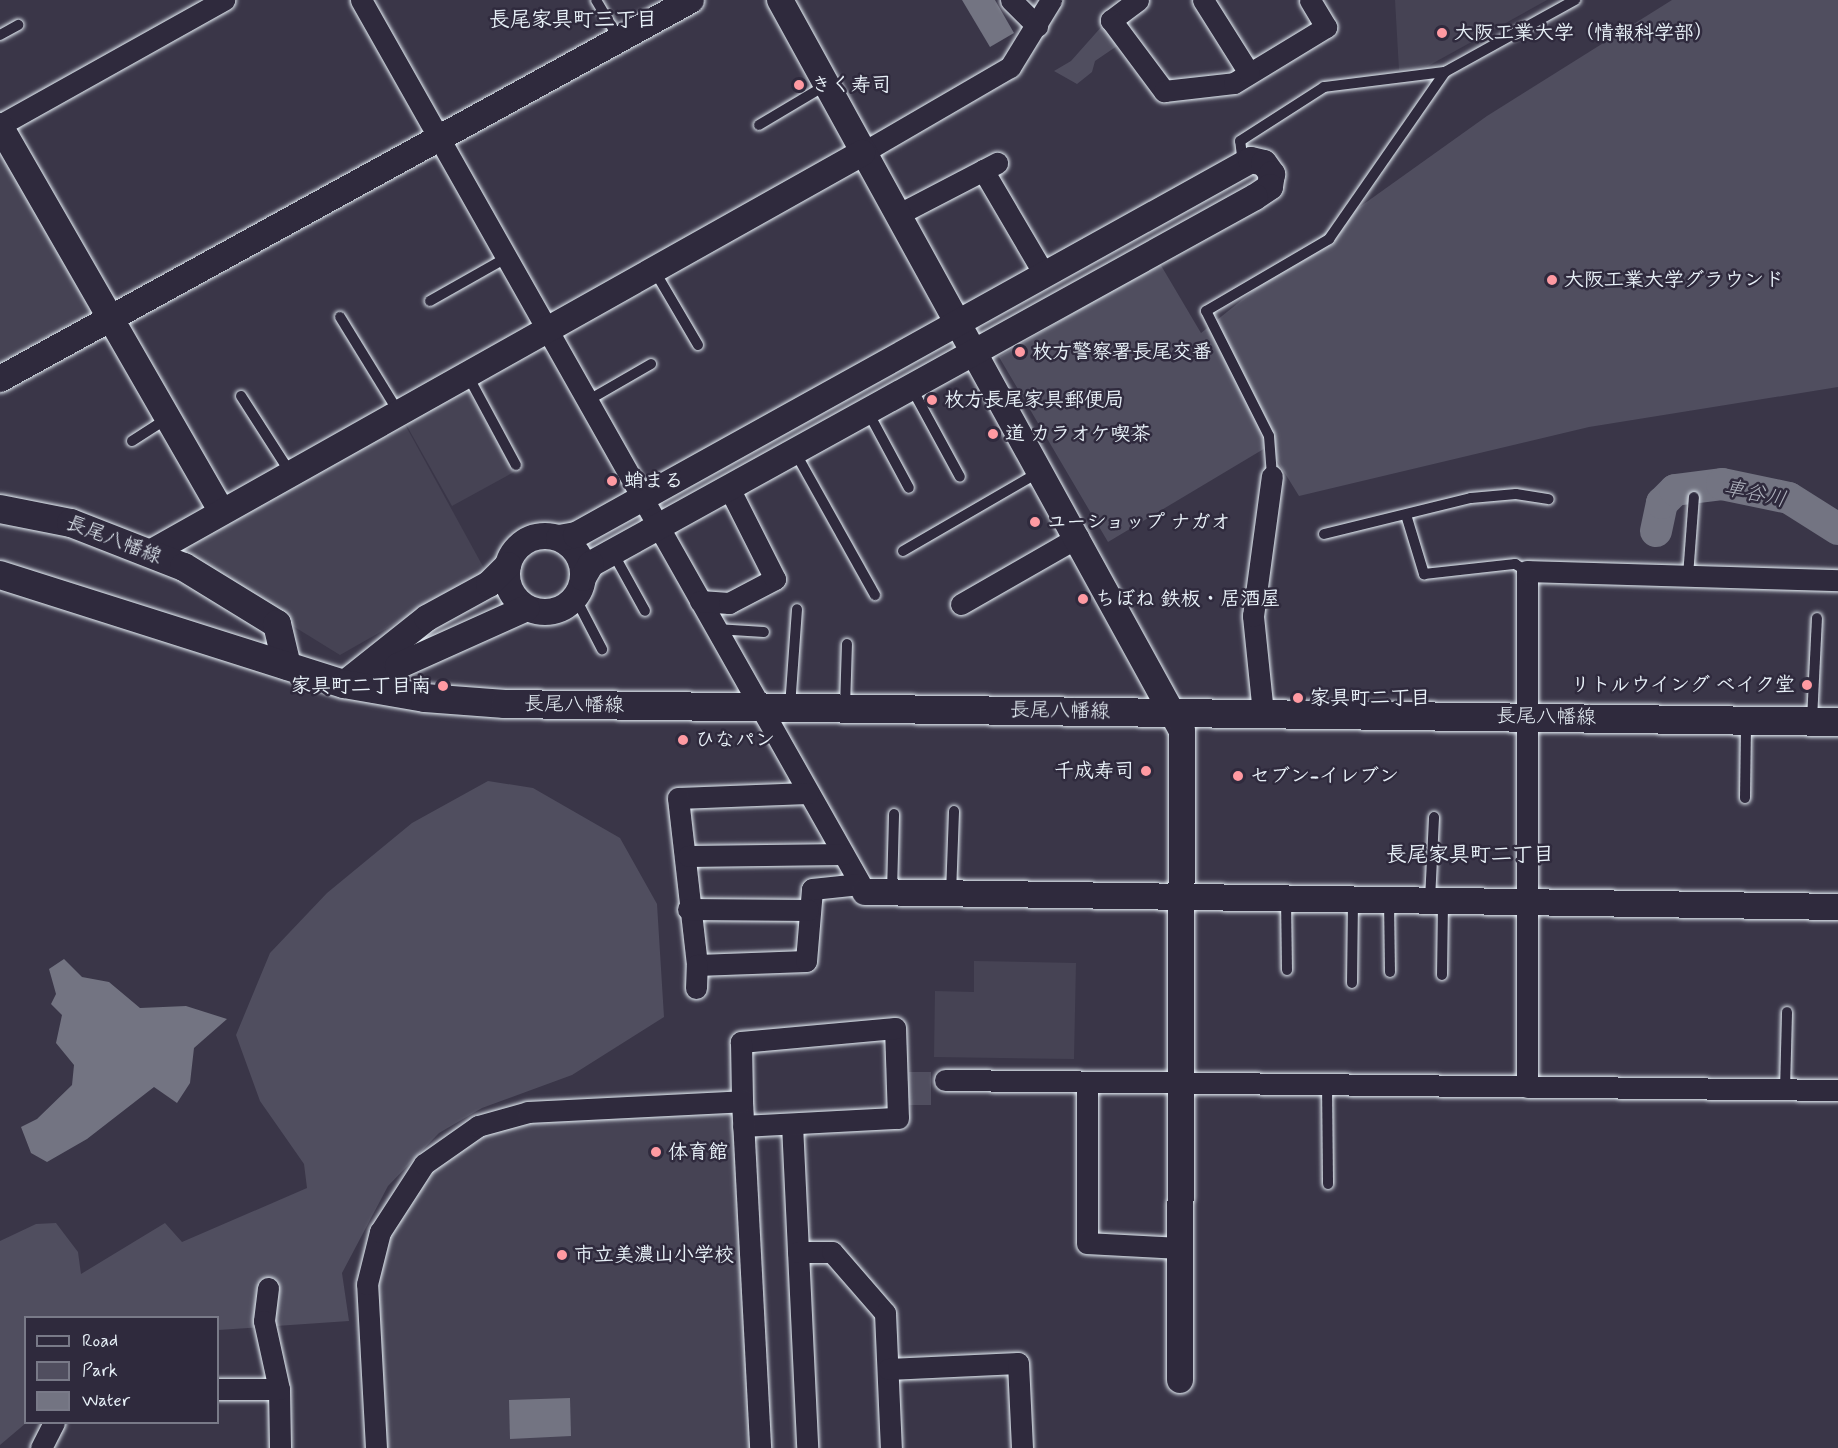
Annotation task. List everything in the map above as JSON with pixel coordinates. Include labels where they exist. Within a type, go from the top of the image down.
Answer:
[{"type":"main road","name":"長尾八幡線","points":[[0,509],[55,518],[150,553],[277,624],[286,666]]},
{"type":"main road","name":"長尾八幡線","points":[[0,574],[344,684],[375,690],[505,704],[1825,721]]},
{"type":"street","points":[[220,509],[109,320],[0,126],[224,0]]},
{"type":"street","points":[[361,0],[863,888]]},
{"type":"street","points":[[780,0],[862,153],[1175,713],[1182,730],[1178,1083],[1180,1380]]},
{"type":"street","points":[[1011,0],[1037,26]]},
{"type":"street","points":[[150,553],[220,509],[291,474],[399,414],[1010,67],[1051,0]]},
{"type":"street","points":[[1138,0],[1111,20],[1164,91],[1234,83],[1326,27],[1310,0]]},
{"type":"street","points":[[1203,0],[1248,73]]},
{"type":"street","points":[[0,379],[680,3]]},
{"type":"street","points":[[344,684],[427,618],[489,584],[508,565],[522,543],[540,536],[559,538],[576,535],[1242,164],[1264,163],[1272,174],[1270,187],[1182,238],[591,564],[579,588],[552,612],[527,608],[398,666],[375,690]]},
{"type":"street","points":[[897,215],[990,166],[1053,270],[1078,295]]},
{"type":"street","points":[[1166,207],[1182,238]]},
{"type":"street","points":[[851,382],[867,411]]},
{"type":"street","points":[[745,441],[761,470]]},
{"type":"street","points":[[1263,713],[1253,616],[1272,476]]},
{"type":"street","points":[[700,601],[729,603],[776,579],[729,488]]},
{"type":"street","points":[[961,604],[1078,537]]},
{"type":"street","points":[[559,538],[578,554],[579,588]]},
{"type":"street","points":[[508,565],[511,590],[527,608]]},
{"type":"street","points":[[1527,1087],[1525,902],[1527,571],[1838,580]]},
{"type":"street","points":[[696,988],[697,965],[688,909],[688,856],[678,798],[808,793]]},
{"type":"street","points":[[688,856],[843,854]]},
{"type":"street","points":[[697,965],[806,961],[808,910],[812,889],[863,888],[892,893],[1838,907]]},
{"type":"street","points":[[688,909],[808,910]]},
{"type":"street","points":[[744,1126],[898,1118],[896,1028],[741,1042],[742,1101],[760,1448]]},
{"type":"street","points":[[945,1080],[1838,1090]]},
{"type":"street","points":[[1087,1082],[1087,1243],[1179,1248]]},
{"type":"street","points":[[376,1448],[367,1284],[380,1232],[424,1164],[478,1126],[528,1112],[742,1101]]},
{"type":"street","points":[[792,1124],[807,1448]]},
{"type":"street","points":[[798,1252],[832,1252],[885,1313],[891,1448]]},
{"type":"street","points":[[267,1288],[264,1322],[279,1389],[280,1448]]},
{"type":"street","points":[[888,1369],[1018,1363],[1022,1448]]},
{"type":"street","points":[[219,1389],[279,1389]]},
{"type":"street","points":[[41,1448],[53,1424]]},
{"type":"lane","points":[[596,0],[618,37]]},
{"type":"lane","points":[[1242,164],[1240,141],[1324,87],[1445,72],[1575,0]]},
{"type":"lane","points":[[0,36],[18,25]]},
{"type":"lane","points":[[1272,476],[1269,436],[1206,311],[1329,239],[1445,72]]},
{"type":"lane","points":[[759,125],[826,85]]},
{"type":"lane","points":[[430,301],[506,258]]},
{"type":"lane","points":[[654,270],[698,345]]},
{"type":"lane","points":[[340,318],[399,414]]},
{"type":"lane","points":[[587,401],[651,364]]},
{"type":"lane","points":[[467,375],[516,465]]},
{"type":"lane","points":[[911,387],[960,477]]},
{"type":"lane","points":[[241,396],[291,474]]},
{"type":"lane","points":[[867,411],[909,488]]},
{"type":"lane","points":[[132,441],[168,418]]},
{"type":"lane","points":[[795,451],[875,595]]},
{"type":"lane","points":[[903,551],[1041,471]]},
{"type":"lane","points":[[1324,534],[1407,518],[1471,498],[1516,494],[1549,499]]},
{"type":"lane","points":[[1688,576],[1694,496]]},
{"type":"lane","points":[[1407,518],[1424,574],[1515,564],[1527,571]]},
{"type":"lane","points":[[613,553],[645,611]]},
{"type":"lane","points":[[579,588],[602,649]]},
{"type":"lane","points":[[790,708],[797,609]]},
{"type":"lane","points":[[1816,618],[1825,721]]},
{"type":"lane","points":[[716,629],[764,632]]},
{"type":"lane","points":[[845,709],[847,644]]},
{"type":"lane","points":[[1745,798],[1746,720]]},
{"type":"lane","points":[[951,894],[954,811]]},
{"type":"lane","points":[[892,893],[894,814]]},
{"type":"lane","points":[[1434,817],[1442,975]]},
{"type":"lane","points":[[1286,899],[1287,970]]},
{"type":"lane","points":[[1352,983],[1353,900]]},
{"type":"lane","points":[[1389,900],[1390,972]]},
{"type":"lane","points":[[1785,1090],[1787,1012]]},
{"type":"lane","points":[[1328,1085],[1328,1184]]},
{"type":"shaded area","name":"大阪工業大学（情報科学部）","points":[[1395,0],[1547,0],[1428,66],[1399,70]]},
{"type":"shaded area","points":[[0,140],[95,310],[0,364]]},
{"type":"shaded area","points":[[465,385],[514,472],[452,506],[403,419]]},
{"type":"shaded area","points":[[402,419],[486,572],[340,655],[178,555],[177,545]]},
{"type":"shaded area","points":[[974,961],[1076,963],[1074,1059],[934,1057],[935,991],[974,992]]},
{"type":"shaded area","name":"市立美濃山小学校","points":[[736,1109],[750,1448],[381,1448],[374,1285],[389,1226],[424,1176],[473,1138],[526,1119]]},
{"type":"green space","name":"大阪工業大学グラウンド","points":[[1672,0],[1838,0],[1838,387],[1589,427],[1299,496],[1259,431],[1267,447],[1108,542],[999,357],[1159,262],[1201,333],[1333,226],[1487,116]]},
{"type":"green space","points":[[1103,25],[1117,46],[1095,61],[1092,72],[1077,84],[1054,71],[1071,61]]},
{"type":"green space","points":[[488,781],[533,788],[620,838],[657,904],[664,1017],[572,1075],[482,1108],[439,1133],[388,1186],[342,1273],[349,1321],[219,1330],[219,1316],[24,1316],[25,1424],[0,1445],[0,1241],[36,1224],[56,1223],[78,1252],[81,1274],[165,1223],[182,1242],[307,1188],[304,1164],[260,1101],[236,1035],[270,953],[327,893],[412,823]]},
{"type":"green space","points":[[909,1072],[931,1072],[931,1105],[909,1105]]},
{"type":"water","points":[[962,0],[995,0],[1014,33],[990,47]]},
{"type":"water","points":[[64,959],[82,977],[109,982],[140,1008],[186,1006],[227,1019],[194,1048],[190,1083],[177,1103],[154,1087],[87,1139],[47,1162],[31,1153],[21,1127],[37,1119],[72,1085],[74,1065],[56,1043],[62,1015],[51,1004],[56,994],[49,969]]},
{"type":"water","points":[[570,1398],[571,1436],[510,1439],[509,1400]]},
{"type":"waterway","name":"車谷川","points":[[1656,531],[1662,503],[1675,490],[1722,484],[1789,498],[1838,529]]},
{"type":"place","name":"大阪工業大学（情報科学部）","points":[[1442,33]]},
{"type":"place","name":"きく寿司","points":[[799,85]]},
{"type":"place","name":"大阪工業大学グラウンド","points":[[1552,280]]},
{"type":"place","name":"枚方警察署長尾交番","points":[[1020,352]]},
{"type":"place","name":"枚方長尾家具郵便局","points":[[932,400]]},
{"type":"place","name":"道 カラオケ喫茶","points":[[993,434]]},
{"type":"place","name":"蛸まる","points":[[612,481]]},
{"type":"place","name":"ユーショップ ナガオ","points":[[1035,522]]},
{"type":"place","name":"ちぼね 鉄板・居酒屋","points":[[1083,599]]},
{"type":"place","name":"リトルウイング ベイク堂","points":[[1807,685]]},
{"type":"place","name":"家具町二丁目南","points":[[443,686]]},
{"type":"place","name":"家具町二丁目","points":[[1298,698]]},
{"type":"place","name":"ひなパン","points":[[683,740]]},
{"type":"place","name":"千成寿司","points":[[1146,771]]},
{"type":"place","name":"セブン-イレブン","points":[[1238,776]]},
{"type":"place","name":"体育館","points":[[656,1152]]},
{"type":"place","name":"市立美濃山小学校","points":[[562,1255]]},
{"type":"district","name":"長尾家具町三丁目","points":[[573,20]]},
{"type":"district","name":"長尾家具町二丁目","points":[[1470,855]]}]
